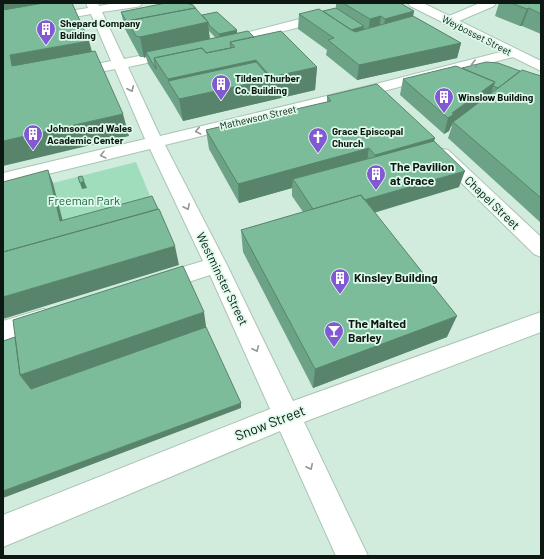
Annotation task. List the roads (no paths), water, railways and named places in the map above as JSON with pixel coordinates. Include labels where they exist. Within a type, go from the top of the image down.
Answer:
[{"type":"street","points":[[3,26],[94,7],[136,3]]},
{"type":"street","points":[[213,45],[376,3]]},
{"type":"street","name":"Weybosset Street","points":[[414,3],[512,53],[541,66]]},
{"type":"street","points":[[448,21],[490,3]]},
{"type":"street","name":"Westminster Street","points":[[94,7],[155,142],[216,265],[352,556]]},
{"type":"street","points":[[58,76],[191,50]]},
{"type":"street","name":"Mathewson Street","points":[[3,179],[375,89],[512,53]]},
{"type":"street","points":[[375,89],[387,102]]},
{"type":"street","name":"Chapel Street","points":[[432,145],[541,249]]},
{"type":"street","points":[[138,290],[216,265]]},
{"type":"street","points":[[3,331],[63,313]]},
{"type":"street","name":"Snow Street","points":[[3,531],[286,416],[541,322]]},
{"type":"place","name":"Shepard Company Building","points":[[46,46]]},
{"type":"place","name":"Tilden Thurber Co. Building","points":[[221,101]]},
{"type":"place","name":"Winslow Building","points":[[444,114]]},
{"type":"place","name":"Johnson and Wales Academic Center","points":[[33,151]]},
{"type":"place","name":"Grace Episcopal Church","points":[[318,154]]},
{"type":"place","name":"The Pavilion at Grace","points":[[376,191]]},
{"type":"place","name":"Kinsley Building","points":[[340,295]]},
{"type":"place","name":"The Malted Barley","points":[[334,348]]},
{"type":"park label","name":"Freeman Park","points":[[84,201]]}]
